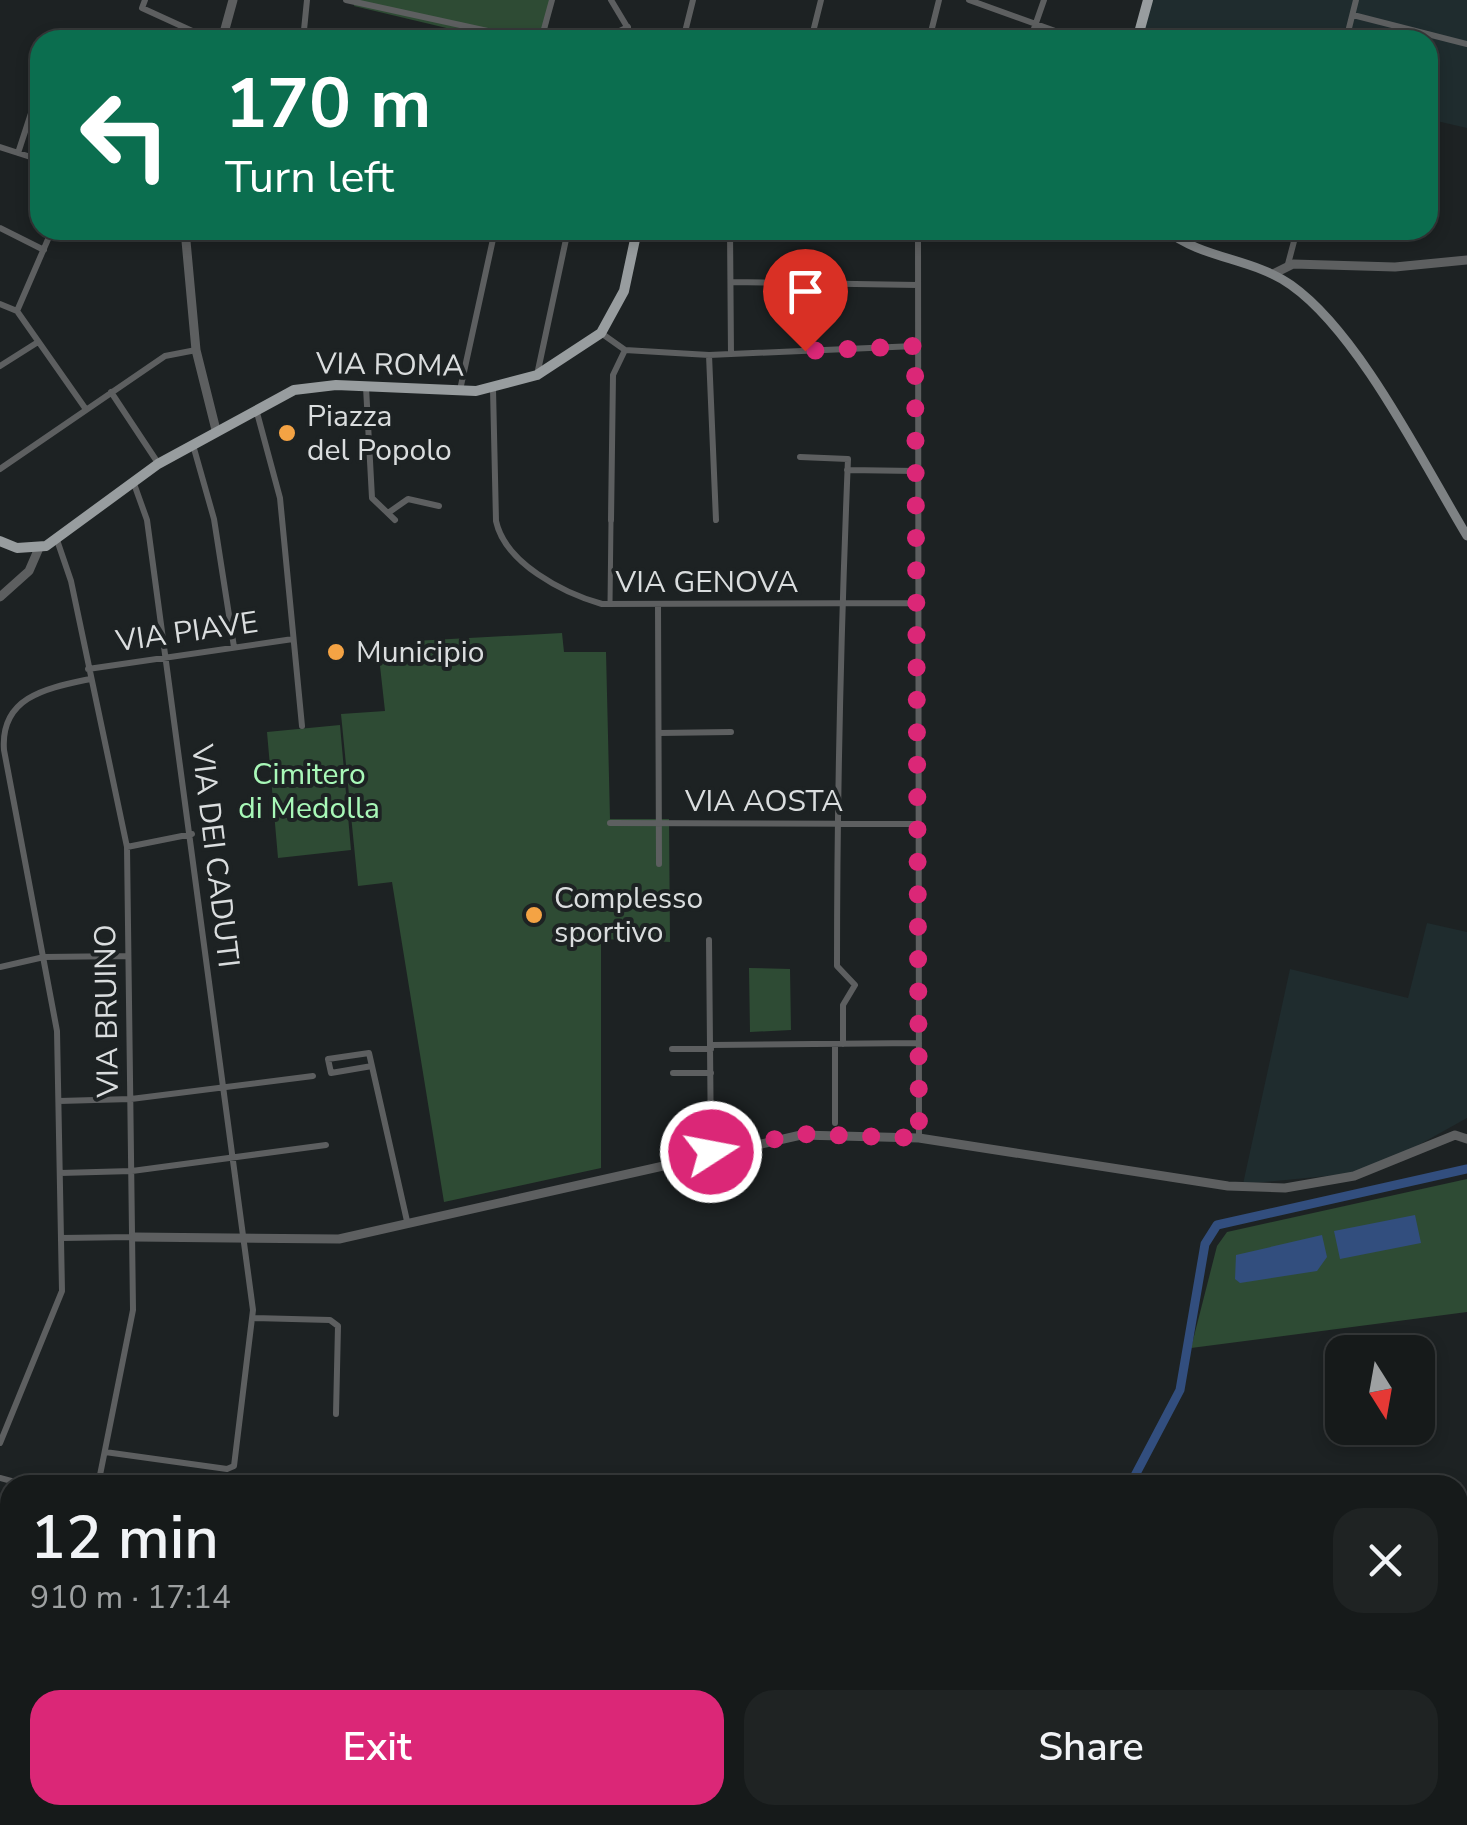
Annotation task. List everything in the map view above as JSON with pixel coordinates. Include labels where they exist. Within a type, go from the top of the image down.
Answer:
[{"type":"main road","points":[[1140,30],[1148,0]]},
{"type":"main road","points":[[602,333],[624,292],[635,240]]},
{"type":"main road","points":[[1181,240],[1274,274],[1312,300],[1345,338],[1467,536]]},
{"type":"main road","name":"VIA ROMA","points":[[39,548],[57,540],[158,464],[256,408],[278,404],[316,385],[493,389],[536,374],[602,333]]},
{"type":"main road","points":[[0,541],[17,548],[39,548]]},
{"type":"street","points":[[145,0],[142,8],[190,30]]},
{"type":"street","points":[[225,30],[234,0]]},
{"type":"street","points":[[304,30],[307,0]]},
{"type":"street","points":[[346,0],[483,30]]},
{"type":"street","points":[[544,30],[552,0]]},
{"type":"street","points":[[612,0],[630,30]]},
{"type":"street","points":[[686,30],[694,0]]},
{"type":"street","points":[[814,30],[821,0]]},
{"type":"street","points":[[932,30],[939,0]]},
{"type":"street","points":[[968,0],[1054,30]]},
{"type":"street","points":[[1034,30],[1044,0]]},
{"type":"street","points":[[1348,30],[1356,0]]},
{"type":"street","points":[[1352,15],[1411,30]]},
{"type":"street","points":[[622,30],[628,27]]},
{"type":"street","points":[[1438,37],[1467,44]]},
{"type":"street","points":[[18,153],[30,116]]},
{"type":"street","points":[[0,147],[30,157]]},
{"type":"street","points":[[0,228],[44,250]]},
{"type":"street","points":[[17,311],[48,240]]},
{"type":"street","points":[[186,240],[196,350],[216,430]]},
{"type":"street","points":[[460,391],[492,240]]},
{"type":"street","points":[[536,374],[566,240]]},
{"type":"street","points":[[730,240],[731,354]]},
{"type":"street","points":[[918,240],[915,346],[919,1138]]},
{"type":"street","points":[[1288,264],[1294,240]]},
{"type":"street","points":[[1274,274],[1288,264],[1386,267],[1467,260]]},
{"type":"street","points":[[732,282],[918,285]]},
{"type":"street","points":[[0,304],[17,311],[85,408]]},
{"type":"street","points":[[602,333],[625,350],[709,355],[915,346]]},
{"type":"street","points":[[0,366],[38,342]]},
{"type":"street","points":[[0,469],[165,356],[196,350]]},
{"type":"street","points":[[610,604],[613,375],[625,350]]},
{"type":"street","points":[[709,355],[716,520]]},
{"type":"street","points":[[366,386],[372,498],[395,520]]},
{"type":"street","name":"VIA GENOVA","points":[[493,389],[496,521],[502,541],[529,568],[593,602],[916,603]]},
{"type":"street","points":[[110,392],[158,464]]},
{"type":"street","points":[[256,408],[280,498],[302,726]]},
{"type":"street","points":[[193,444],[214,520],[234,647]]},
{"type":"street","points":[[800,457],[848,459],[846,604],[838,693],[837,966],[854,985],[843,1005],[835,1123]]},
{"type":"street","points":[[847,470],[916,470]]},
{"type":"street","name":"VIA DEI CADUTI","points":[[105,1452],[227,1469],[234,1466],[252,1318],[192,834],[147,520],[133,481]]},
{"type":"street","points":[[388,513],[408,499],[440,506]]},
{"type":"street","name":"VIA BRUINO","points":[[57,540],[71,581],[127,847],[133,1310],[100,1475]]},
{"type":"street","points":[[0,597],[29,571],[39,548]]},
{"type":"street","points":[[658,605],[658,864]]},
{"type":"street","name":"VIA PIAVE","points":[[88,670],[293,639]]},
{"type":"street","points":[[0,1443],[62,1291],[57,1031],[4,750],[3,723],[10,711],[34,694],[90,679]]},
{"type":"street","points":[[659,733],[731,732]]},
{"type":"street","name":"VIA AOSTA","points":[[610,824],[918,824]]},
{"type":"street","points":[[127,847],[192,834]]},
{"type":"street","points":[[708,940],[711,1152]]},
{"type":"street","points":[[0,967],[44,958],[128,956]]},
{"type":"street","points":[[672,1049],[919,1043]]},
{"type":"street","points":[[372,1066],[331,1073],[328,1059],[369,1052],[407,1221]]},
{"type":"street","points":[[673,1073],[711,1073]]},
{"type":"street","points":[[59,1101],[131,1099],[313,1076]]},
{"type":"street","points":[[61,1238],[339,1239],[800,1134],[919,1138],[1228,1186],[1285,1188],[1354,1176],[1467,1129]]},
{"type":"street","points":[[1455,1135],[1467,1139]]},
{"type":"street","points":[[60,1174],[132,1172],[326,1145]]},
{"type":"street","points":[[252,1318],[330,1320],[338,1326],[336,1414]]},
{"type":"shaded area","points":[[1147,0],[1467,0],[1467,128],[1438,121],[1438,30],[1141,30]]},
{"type":"shaded area","points":[[1427,923],[1467,932],[1467,1118],[1406,1152],[1348,1174],[1243,1184],[1290,969],[1408,998]]},
{"type":"green space","points":[[355,0],[553,0],[547,30],[455,30],[354,6]]},
{"type":"green space","name":"Complesso sportivo","points":[[562,633],[564,652],[606,652],[610,819],[669,819],[670,942],[601,939],[601,1168],[444,1202],[392,882],[358,886],[341,714],[385,711],[378,648],[414,646],[414,641]]},
{"type":"green space","name":"Cimitero di Medolla","points":[[340,725],[351,850],[278,858],[267,732]]},
{"type":"green space","points":[[749,968],[790,969],[791,1030],[750,1032]]},
{"type":"green space","points":[[1467,1179],[1467,1312],[1191,1348],[1217,1246],[1227,1232]]},
{"type":"water","points":[[1415,1215],[1421,1243],[1340,1259],[1334,1231]]},
{"type":"water","points":[[1322,1235],[1327,1257],[1317,1271],[1240,1283],[1235,1279],[1236,1255]]},
{"type":"waterway","points":[[1135,1475],[1180,1390],[1205,1244],[1217,1225],[1467,1169]]},
{"type":"place","name":"Piazza del Popolo","points":[[287,433]]},
{"type":"place","name":"Municipio","points":[[336,652]]},
{"type":"place","name":"Complesso sportivo","points":[[534,915]]},
{"type":"route","points":[[711,1152],[800,1134],[919,1138],[915,346],[805,351]]}]
